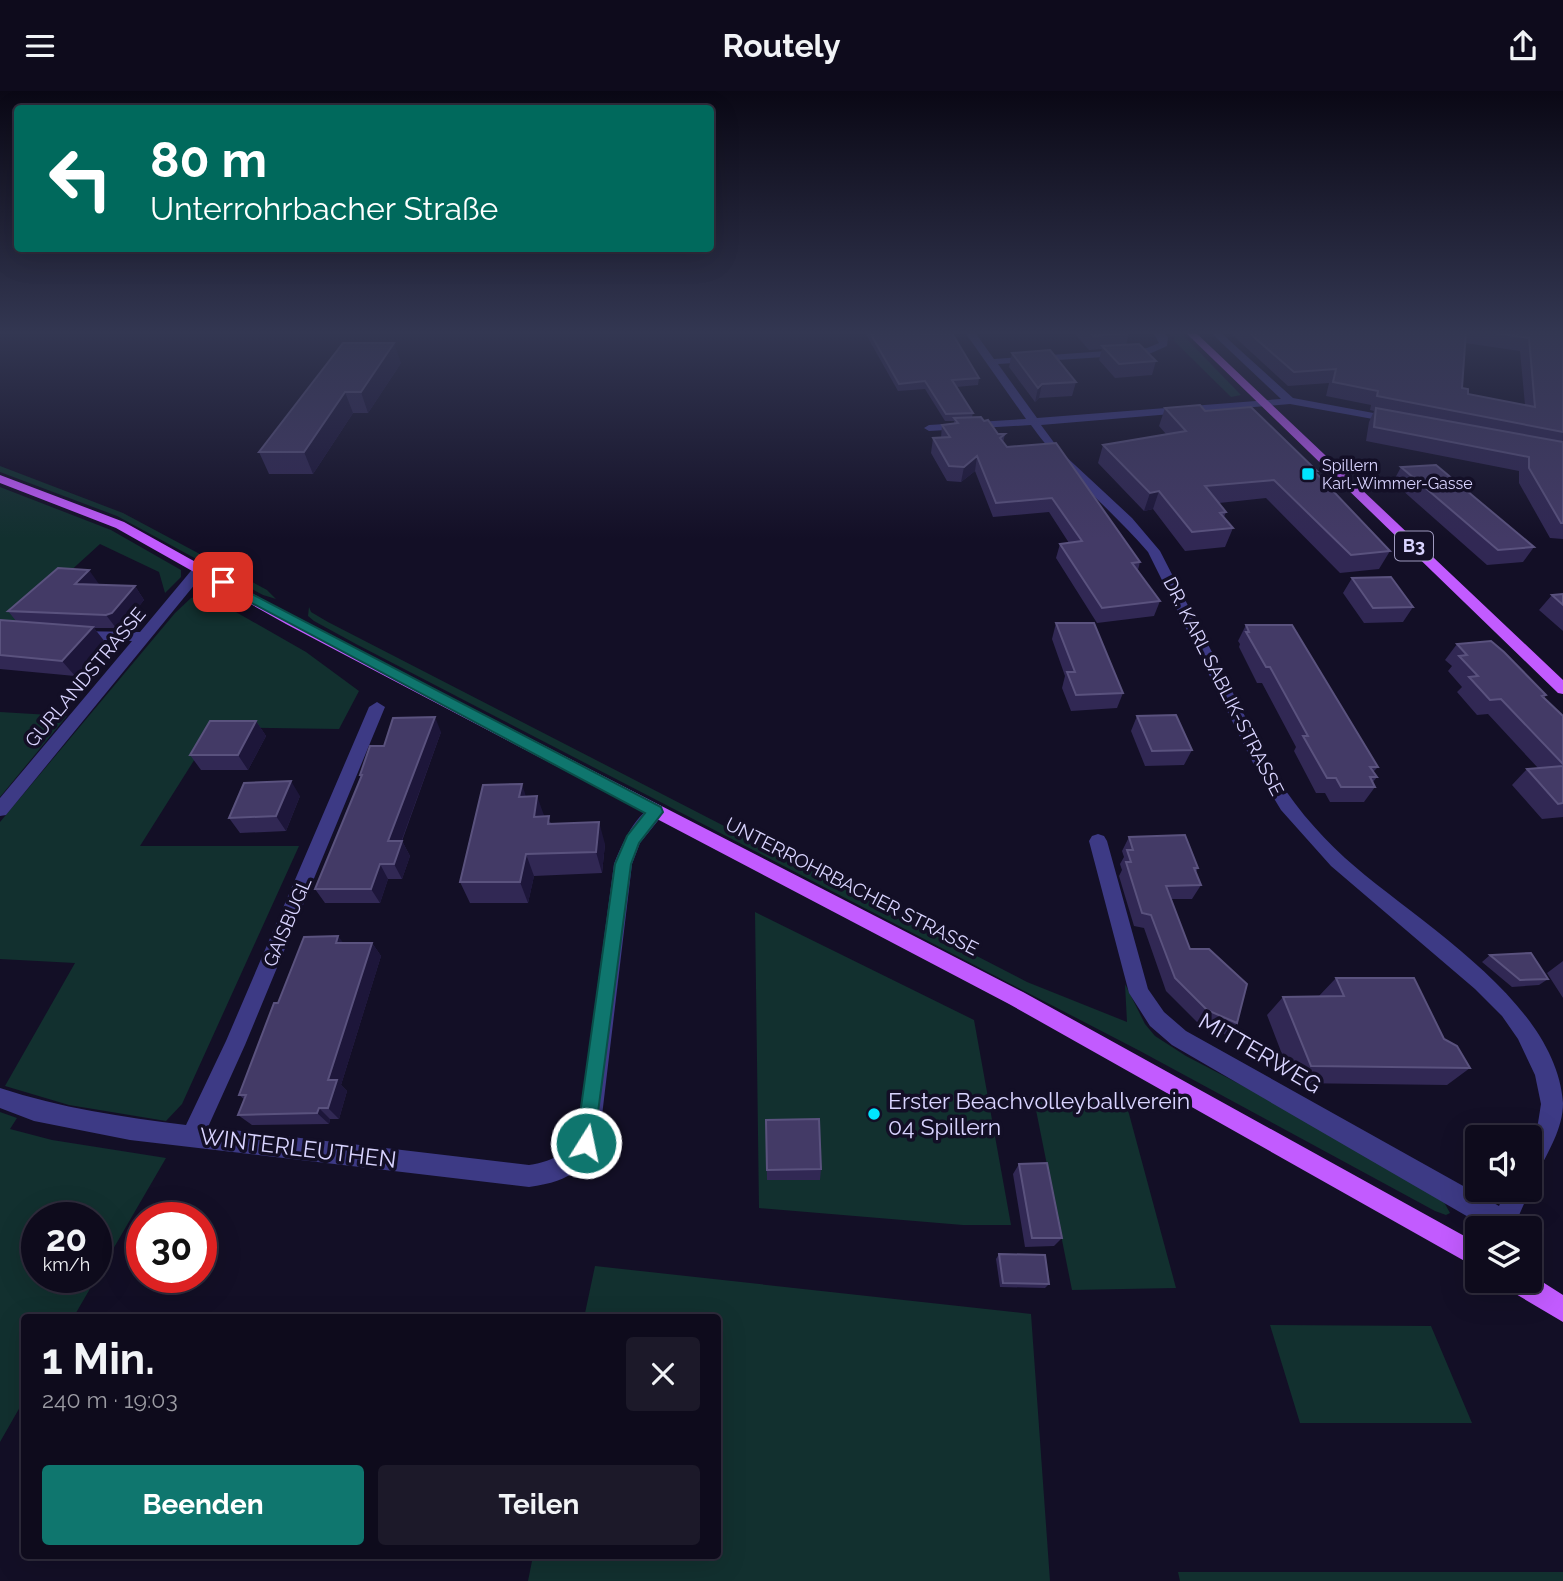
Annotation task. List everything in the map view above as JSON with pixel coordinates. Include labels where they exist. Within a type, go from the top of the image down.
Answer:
[{"type":"main road","name":"B3","points":[[1262,401],[1563,689]]},
{"type":"main road","name":"UNTERROHRBACHER STRASSE","points":[[0,479],[120,525],[291,621],[1016,998],[1465,1249]]},
{"type":"main road","points":[[1537,1293],[1563,1309]]},
{"type":"street","name":"DR. KARL SABLIK-STRASSE","points":[[1018,401],[1057,454],[1136,530],[1154,551],[1269,777],[1300,823],[1328,853],[1476,979],[1509,1010],[1525,1032],[1536,1051],[1551,1103],[1551,1118],[1542,1138]]},
{"type":"street","points":[[929,428],[1290,401],[1412,424]]},
{"type":"street","name":"GURLANDSTRASSE","points":[[0,810],[200,569]]},
{"type":"street","points":[[66,633],[142,637]]},
{"type":"street","name":"GAISBUGL","points":[[193,1135],[235,1045],[377,707]]},
{"type":"street","name":"WINTERLEUTHEN","points":[[0,1098],[78,1120],[529,1176],[567,1167],[586,1143],[623,864],[632,840],[656,812]]},
{"type":"street","name":"MITTERWEG","points":[[1098,841],[1139,993],[1157,1019],[1179,1038],[1487,1216]]},
{"type":"green space","points":[[0,466],[123,513],[267,590],[276,599],[263,595],[117,516],[0,472]]},
{"type":"green space","points":[[0,487],[111,530],[181,570],[181,577],[165,593],[159,572],[100,544],[0,635]]},
{"type":"green space","points":[[206,595],[306,652],[359,691],[339,729],[215,727],[140,846],[299,846],[182,1104],[166,1121],[69,1105],[5,1086],[75,963],[0,959],[0,822],[175,613],[191,598]]},
{"type":"green space","points":[[309,607],[311,612],[328,622],[1027,982],[1127,1022],[1125,984],[1145,1024],[1155,1036],[1444,1202],[1450,1213],[1446,1215],[1435,1211],[1140,1051],[356,644],[314,621],[308,616]]},
{"type":"green space","points":[[0,712],[67,716],[0,797]]},
{"type":"green space","name":"Erster Beachvolleyballverein 04 Spillern","points":[[755,912],[974,1020],[1011,1225],[963,1225],[759,1208]]},
{"type":"green space","points":[[1125,1099],[1176,1288],[1072,1290],[1034,1100]]},
{"type":"green space","points":[[0,1112],[17,1118],[10,1129],[52,1140],[166,1158],[140,1202],[126,1202],[126,1227],[112,1251],[112,1202],[21,1202],[21,1293],[88,1293],[75,1314],[21,1314],[21,1405],[0,1442]]},
{"type":"green space","points":[[595,1266],[1031,1314],[1050,1581],[528,1581],[532,1559],[721,1559],[721,1314],[585,1314]]},
{"type":"green space","points":[[1270,1325],[1431,1326],[1472,1423],[1300,1423]]},
{"type":"green space","points":[[1178,1572],[1563,1572],[1563,1581],[1180,1581]]},
{"type":"building","points":[[299,401],[339,401],[304,452],[259,452]]},
{"type":"building","points":[[937,401],[965,401],[973,413],[946,414]]},
{"type":"building","points":[[1400,401],[1502,401],[1535,407],[1534,401],[1563,401],[1563,432]]},
{"type":"building","points":[[1200,405],[1205,411],[1251,407],[1317,471],[1314,471],[1390,551],[1351,555],[1274,480],[1205,486],[1226,512],[1220,513],[1233,528],[1192,532],[1159,491],[1150,493],[1103,445],[1186,431],[1165,408]]},
{"type":"building","points":[[1376,408],[1563,442],[1563,523],[1529,468],[1529,457],[1374,427]]},
{"type":"building","points":[[981,417],[984,421],[988,420],[998,434],[1005,434],[1000,438],[1007,447],[1056,443],[1140,562],[1132,563],[1160,601],[1102,608],[1060,544],[1082,541],[1052,498],[996,503],[977,456],[964,467],[949,466],[933,438],[950,437],[942,425],[958,423],[954,418]]},
{"type":"building","points":[[1436,465],[1534,547],[1498,550],[1401,467]]},
{"type":"building","points":[[58,568],[89,570],[75,584],[135,586],[112,613],[106,615],[8,611]]},
{"type":"building","points":[[1391,577],[1413,607],[1373,608],[1352,578]]},
{"type":"building","points":[[1563,594],[1563,605],[1552,595]]},
{"type":"building","points":[[0,620],[93,627],[62,661],[0,655]]},
{"type":"building","points":[[1056,623],[1094,623],[1123,693],[1076,695],[1067,672],[1075,672]]},
{"type":"building","points":[[1246,625],[1292,625],[1378,767],[1370,767],[1377,777],[1370,777],[1375,787],[1341,787],[1336,778],[1327,778],[1303,736],[1308,736],[1270,667],[1266,667],[1246,632],[1249,632]]},
{"type":"building","points":[[1491,641],[1546,695],[1542,696],[1563,716],[1563,764],[1501,699],[1490,700],[1469,677],[1478,676],[1459,656],[1467,655],[1457,644]]},
{"type":"building","points":[[1176,715],[1192,750],[1152,751],[1137,716]]},
{"type":"building","points":[[435,717],[388,841],[402,841],[394,864],[380,864],[371,889],[315,889],[362,775],[370,746],[384,746],[393,718]]},
{"type":"building","points":[[210,721],[256,721],[238,755],[190,755]]},
{"type":"building","points":[[1563,766],[1563,803],[1558,804],[1527,769]]},
{"type":"building","points":[[291,781],[276,816],[229,818],[244,783]]},
{"type":"building","points":[[522,784],[519,797],[537,796],[534,817],[549,816],[548,824],[599,822],[596,852],[526,854],[520,882],[460,882],[483,785]]},
{"type":"building","points":[[1185,835],[1198,868],[1194,868],[1201,885],[1166,886],[1190,949],[1209,949],[1247,984],[1237,1023],[1207,1010],[1175,978],[1151,915],[1142,913],[1126,862],[1131,862],[1127,850],[1133,850],[1129,837]]},
{"type":"building","points":[[338,936],[336,943],[372,943],[328,1080],[337,1080],[328,1108],[319,1108],[317,1113],[238,1115],[246,1095],[239,1095],[274,1003],[278,1003],[304,937]]},
{"type":"building","points":[[1531,953],[1548,979],[1520,980],[1490,955]]},
{"type":"building","points":[[1336,978],[1414,978],[1444,1039],[1457,1046],[1470,1068],[1311,1066],[1283,997],[1344,996]]},
{"type":"building","points":[[819,1119],[821,1169],[767,1170],[766,1120]]},
{"type":"building","points":[[1047,1163],[1062,1238],[1032,1238],[1019,1164]]},
{"type":"building","points":[[999,1254],[1045,1255],[1049,1284],[1003,1283]]},
{"type":"place","name":"Spillern Karl-Wimmer-Gasse","points":[[1308,474]]},
{"type":"place","name":"Erster Beachvolleyballverein 04 Spillern","points":[[874,1114]]},
{"type":"route","points":[[223,582],[291,621],[656,812],[632,840],[623,864],[586,1143]]}]
